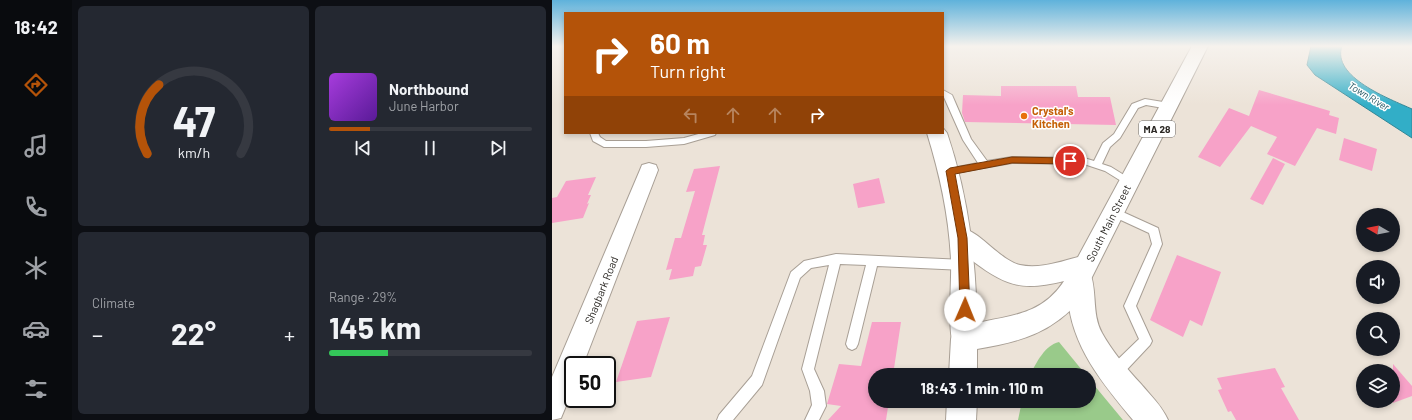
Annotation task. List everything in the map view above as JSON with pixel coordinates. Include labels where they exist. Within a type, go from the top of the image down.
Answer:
[{"type":"main road","name":"South Main Street","points":[[964,340],[1020,328],[1041,320],[1062,304],[1072,291],[1083,271],[1190,66]]},
{"type":"main road","points":[[937,134],[950,171],[962,238],[964,265],[963,368]]},
{"type":"main road","points":[[962,238],[993,264],[1017,276],[1029,277],[1083,271],[1086,327],[1093,343],[1108,365],[1153,420]]},
{"type":"main road","points":[[962,408],[962,420]]},
{"type":"street","name":"Shagbark Road","points":[[552,409],[649,170]]},
{"type":"lane","points":[[944,93],[948,95],[967,140],[984,164]]},
{"type":"lane","points":[[1097,164],[1106,145],[1117,136],[1135,106],[1145,102],[1169,106]]},
{"type":"lane","points":[[594,134],[596,139],[604,144],[646,144],[684,141],[708,134]]},
{"type":"lane","points":[[950,171],[1012,160],[1084,161],[1097,164],[1108,169],[1129,182]]},
{"type":"lane","points":[[1108,365],[1146,341],[1130,306],[1157,244],[1154,231],[1114,212]]},
{"type":"lane","points":[[724,420],[757,380],[795,274],[808,264],[836,259],[964,265]]},
{"type":"lane","points":[[812,420],[819,406],[817,391],[808,369],[836,259]]},
{"type":"lane","points":[[852,344],[873,261]]},
{"type":"green space","points":[[1059,342],[1080,368],[1034,368],[1045,351]]},
{"type":"green space","points":[[1096,387],[1123,420],[1018,420],[1021,408],[1096,408]]},
{"type":"water","name":"Town River","points":[[1307,66],[1344,66],[1354,77],[1377,93],[1412,109],[1412,138],[1315,75]]},
{"type":"building","points":[[1001,86],[1076,86],[1078,97],[1110,97],[1116,125],[965,122],[962,113],[963,95],[1001,96]]},
{"type":"building","points":[[1259,90],[1330,111],[1329,115],[1339,118],[1336,134],[1317,128],[1295,166],[1267,154],[1277,137],[1251,126],[1220,167],[1198,157],[1229,108],[1249,116]]},
{"type":"building","points":[[1344,138],[1377,149],[1372,171],[1339,160]]},
{"type":"building","points":[[1273,158],[1285,164],[1263,205],[1250,199]]},
{"type":"building","points":[[720,166],[702,235],[705,235],[703,245],[707,245],[701,266],[695,267],[693,276],[669,280],[672,269],[666,270],[675,238],[681,238],[695,191],[686,192],[694,169]]},
{"type":"building","points":[[596,177],[588,195],[591,195],[583,218],[552,223],[552,198],[557,197],[566,181]]},
{"type":"building","points":[[879,178],[885,203],[858,208],[853,184]]},
{"type":"building","points":[[1177,255],[1221,272],[1202,326],[1190,320],[1183,337],[1150,320]]},
{"type":"building","points":[[670,317],[651,377],[616,382],[637,321]]},
{"type":"building","points":[[872,322],[901,322],[894,368],[868,368],[868,408],[888,408],[886,420],[828,420],[841,406],[827,404],[839,364],[861,366]]},
{"type":"building","points":[[1275,368],[1285,387],[1281,388],[1299,420],[1236,420],[1231,411],[1228,412],[1218,390],[1222,389],[1217,378]]},
{"type":"building","points":[[1400,372],[1412,386],[1412,396],[1400,400]]},
{"type":"place","name":"Crystal's Kitchen","points":[[1024,116]]},
{"type":"route","points":[[965,310],[962,238],[950,171],[1012,160],[1070,161]]}]
